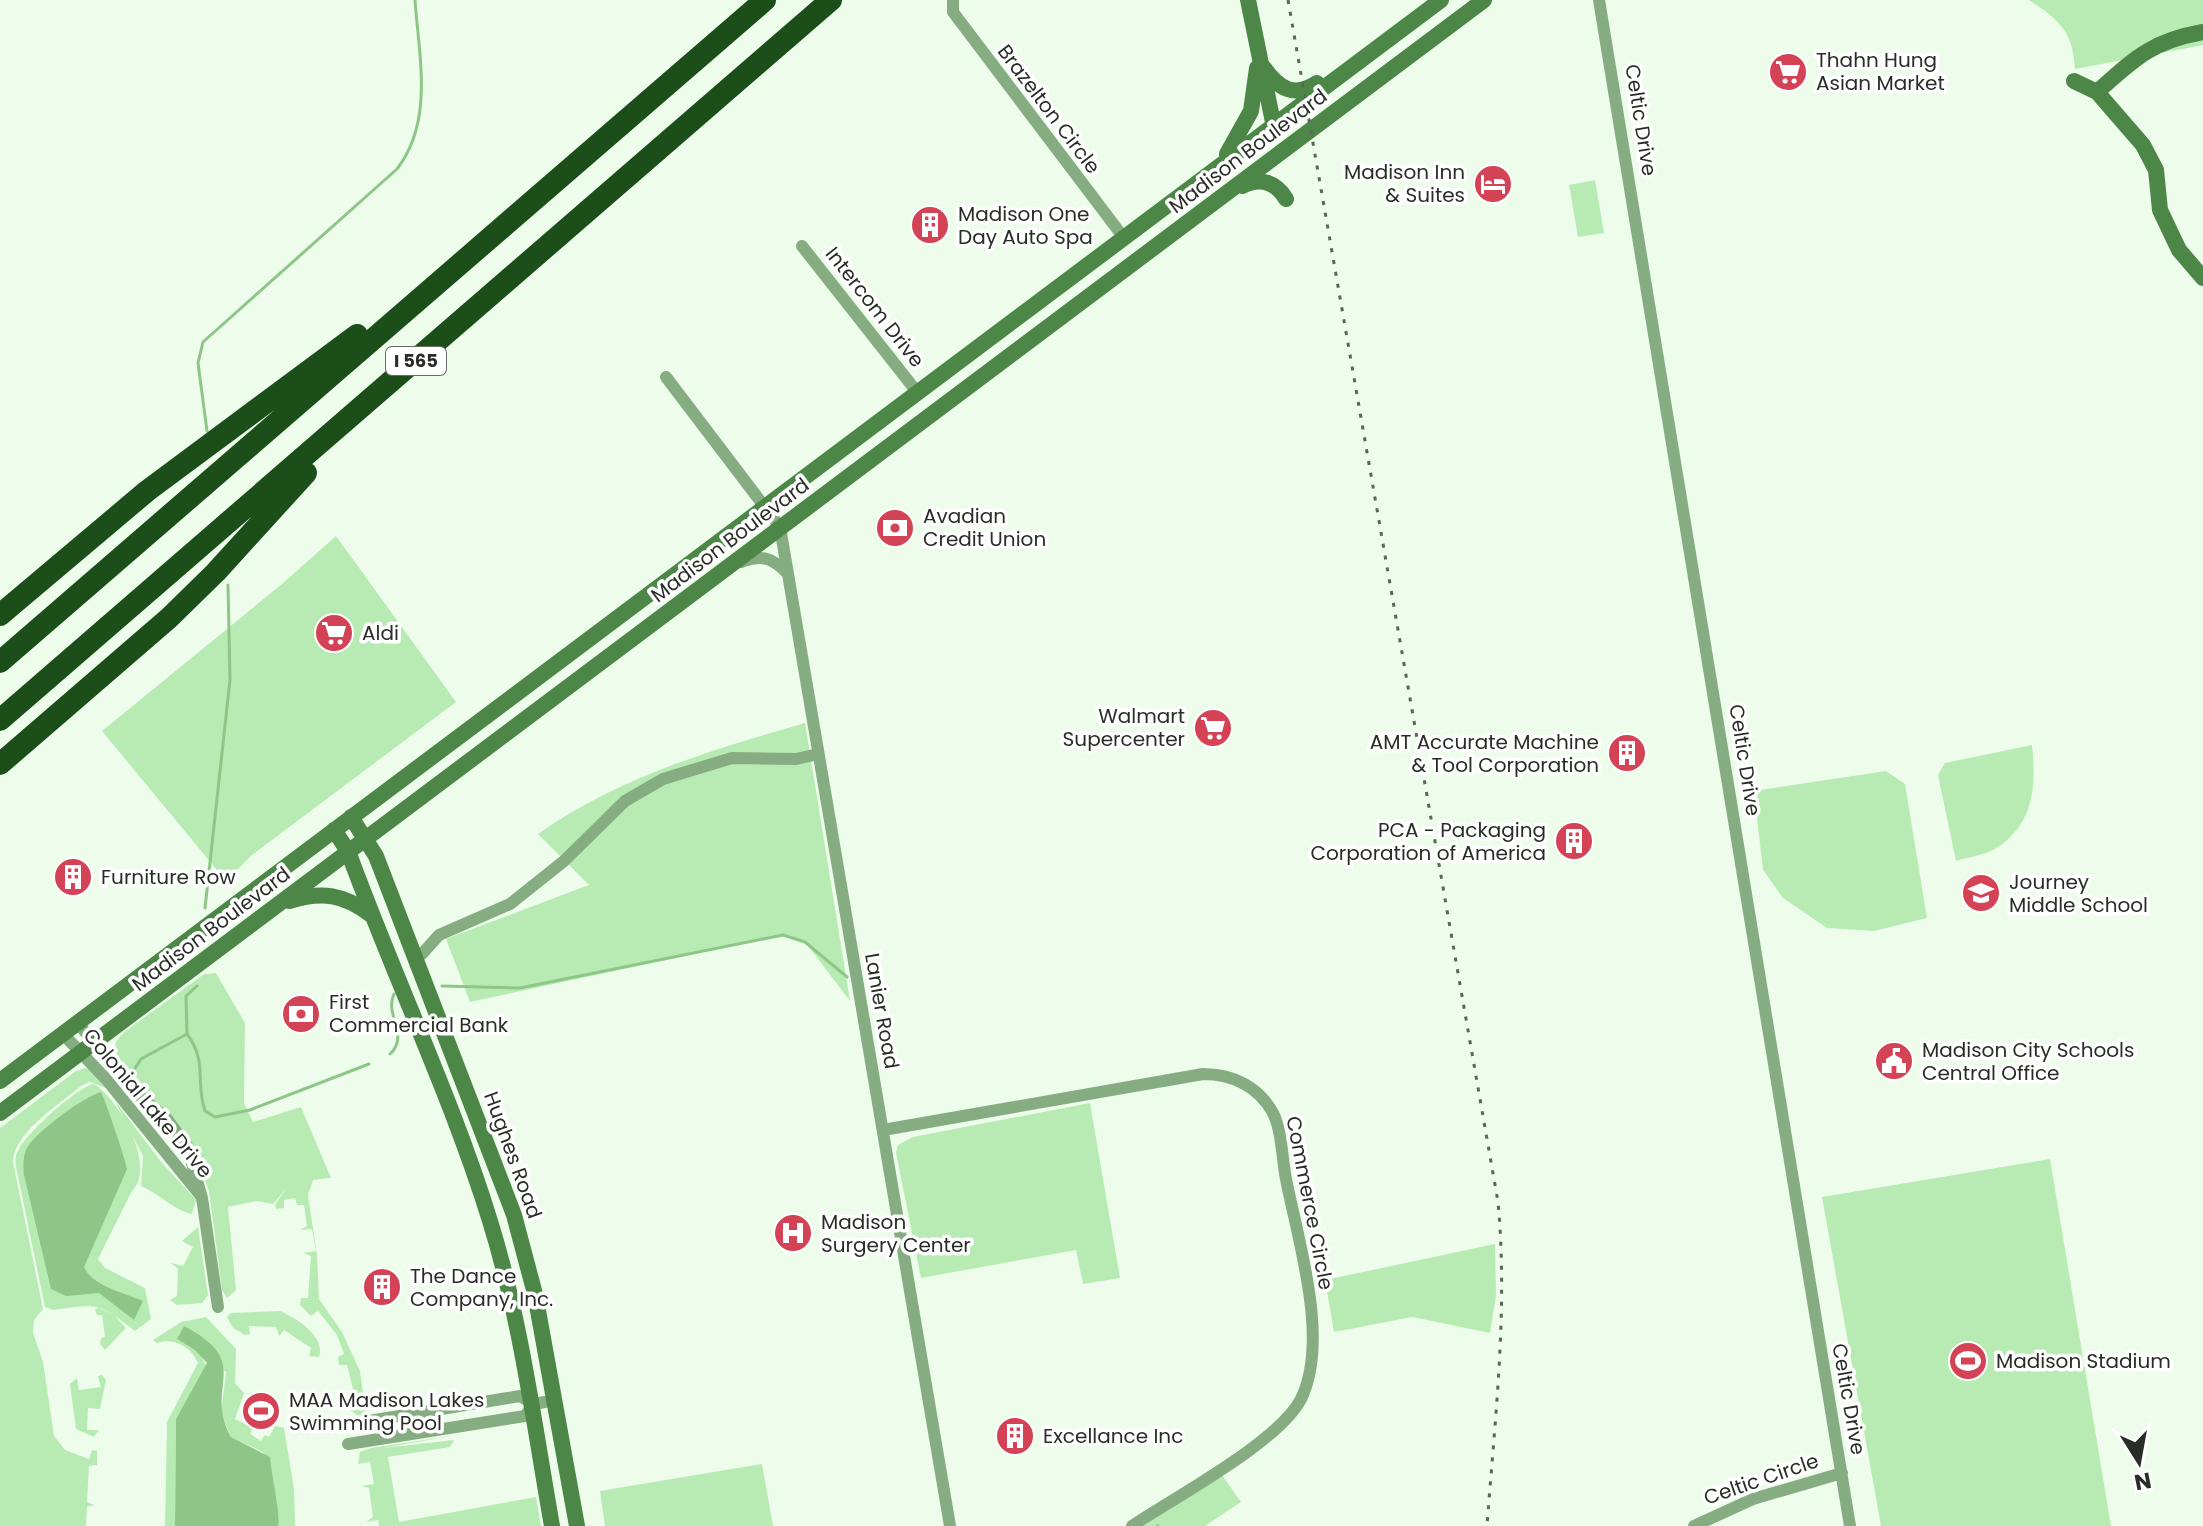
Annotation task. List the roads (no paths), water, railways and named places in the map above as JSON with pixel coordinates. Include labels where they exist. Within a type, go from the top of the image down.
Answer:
[{"type":"highway","name":"I 565","points":[[0,662],[765,0]]},
{"type":"highway","name":"I 565","points":[[0,720],[831,0]]},
{"type":"highway","points":[[0,615],[147,491],[394,306],[475,251]]},
{"type":"highway","points":[[0,764],[169,618],[216,572],[368,404]]},
{"type":"main road","points":[[1248,0],[1279,152]]},
{"type":"main road","name":"Madison Boulevard","points":[[0,1081],[1441,0]]},
{"type":"main road","name":"Madison Boulevard","points":[[0,1113],[1484,0]]},
{"type":"main road","points":[[2097,92],[2146,49],[2177,37],[2203,32]]},
{"type":"main road","points":[[1219,166],[1251,111],[1258,47]]},
{"type":"main road","points":[[1262,65],[1275,82],[1294,92],[1304,91],[1377,48]]},
{"type":"main road","points":[[2074,81],[2097,92],[2143,145],[2156,170],[2160,210],[2179,250],[2203,278]]},
{"type":"main road","points":[[1175,232],[1254,180],[1276,185],[1286,199]]},
{"type":"main road","points":[[929,416],[939,388],[970,354]]},
{"type":"main road","points":[[889,448],[913,413],[917,392]]},
{"type":"main road","points":[[576,648],[592,669]]},
{"type":"main road","points":[[403,810],[384,833],[382,847],[422,954],[447,1035]]},
{"type":"main road","name":"Hughes Road","points":[[351,817],[366,838],[447,1035],[514,1215],[535,1294],[577,1526]]},
{"type":"main road","points":[[334,830],[348,851],[490,1219],[511,1295],[534,1404],[552,1526]]},
{"type":"main road","points":[[280,903],[322,893],[356,903],[373,917]]},
{"type":"street","name":"Brazelton Circle","points":[[953,0],[953,12],[1124,238]]},
{"type":"street","name":"Celtic Drive","points":[[1599,0],[1850,1526]]},
{"type":"street","name":"Intercom Drive","points":[[802,246],[917,392]]},
{"type":"street","name":"Lanier Road","points":[[666,377],[780,527],[950,1526]]},
{"type":"street","points":[[727,566],[762,557],[771,559],[789,575]]},
{"type":"street","points":[[422,954],[439,935],[510,904],[564,861],[625,801],[663,779],[732,758],[796,759],[818,754]]},
{"type":"street","points":[[77,1022],[88,1046]]},
{"type":"street","name":"Colonial Lake Drive","points":[[63,1034],[88,1046],[172,1125],[192,1157],[202,1198],[218,1307]]},
{"type":"street","name":"Colonial Lake Drive","points":[[88,1046],[153,1141],[202,1198]]},
{"type":"street","name":"Commerce Circle","points":[[883,1130],[1203,1074],[1219,1074],[1248,1085],[1274,1116],[1312,1315],[1308,1380],[1300,1401],[1268,1435],[1132,1526]]},
{"type":"street","points":[[153,1141],[172,1125]]},
{"type":"street","points":[[345,1425],[520,1396],[534,1404],[555,1400]]},
{"type":"street","points":[[348,1444],[525,1416],[534,1404]]},
{"type":"street","points":[[388,1418],[392,1438]]},
{"type":"street","name":"Celtic Circle","points":[[1694,1526],[1753,1499],[1842,1473]]},
{"type":"waterway","points":[[207,431],[198,363],[203,342],[397,169],[409,150],[416,130],[421,88],[415,0]]},
{"type":"waterway","points":[[205,908],[230,680],[228,585]]},
{"type":"waterway","points":[[442,986],[520,988],[783,935],[805,942],[847,977]]},
{"type":"waterway","points":[[132,1073],[141,1059],[187,1034],[186,996],[197,986]]},
{"type":"waterway","points":[[390,1054],[398,1040],[392,1010],[394,994]]},
{"type":"waterway","points":[[187,1034],[197,1054],[205,1111],[215,1117],[250,1110],[369,1064]]},
{"type":"railway","points":[[1288,0],[1498,1202],[1501,1324],[1487,1526]]},
{"type":"place","name":"Thahn Hung Asian Market","points":[[1788,72]]},
{"type":"place","name":"Madison Inn & Suites","points":[[1493,184]]},
{"type":"place","name":"Madison One Day Auto Spa","points":[[930,225]]},
{"type":"place","name":"Avadian Credit Union","points":[[895,528]]},
{"type":"place","name":"Aldi","points":[[334,633]]},
{"type":"place","name":"Walmart Supercenter","points":[[1213,728]]},
{"type":"place","name":"AMT Accurate Machine & Tool Corporation","points":[[1627,753]]},
{"type":"place","name":"PCA - Packaging Corporation of America","points":[[1574,841]]},
{"type":"place","name":"Furniture Row","points":[[73,877]]},
{"type":"place","name":"Journey Middle School","points":[[1981,893]]},
{"type":"place","name":"First Commercial Bank","points":[[301,1014]]},
{"type":"place","name":"Madison City Schools Central Office","points":[[1894,1061]]},
{"type":"place","name":"Madison Surgery Center","points":[[793,1233]]},
{"type":"place","name":"The Dance Company, Inc.","points":[[382,1287]]},
{"type":"place","name":"Madison Stadium","points":[[1968,1361]]},
{"type":"place","name":"MAA Madison Lakes Swimming Pool","points":[[261,1411]]},
{"type":"place","name":"Excellance Inc","points":[[1015,1436]]}]
